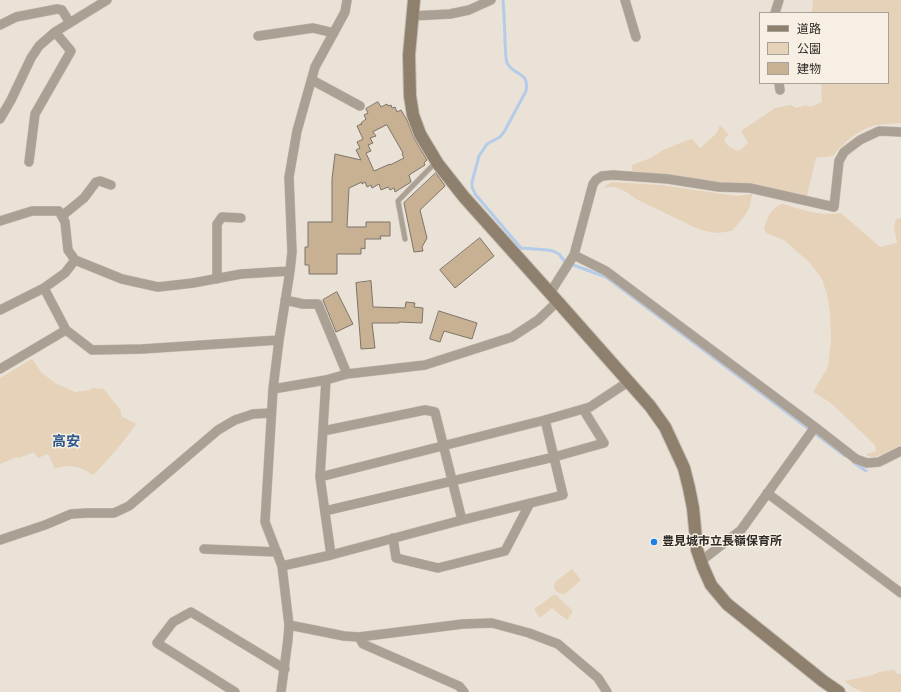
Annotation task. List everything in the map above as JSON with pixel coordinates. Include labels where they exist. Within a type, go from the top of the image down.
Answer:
[{"type":"street","points":[[0,119],[31,58],[40,46],[55,32],[107,0]]},
{"type":"street","points":[[281,692],[285,669],[289,625],[282,566],[265,522],[273,388],[278,340],[292,252],[289,177],[297,131],[315,67],[345,12],[347,0]]},
{"type":"street","points":[[414,0],[409,55],[410,96],[413,115],[420,134],[436,162],[464,197],[650,406],[665,427],[684,468],[690,488],[697,550],[702,567],[711,585],[727,604],[817,677],[839,692]]},
{"type":"street","points":[[412,16],[450,14],[469,10],[491,0]]},
{"type":"street","points":[[625,0],[636,37]]},
{"type":"street","points":[[775,12],[780,0]]},
{"type":"street","points":[[0,25],[16,17],[57,9],[62,10],[70,23]]},
{"type":"street","points":[[258,36],[313,28],[334,33]]},
{"type":"street","points":[[29,162],[35,114],[71,51],[55,32]]},
{"type":"street","points":[[312,80],[360,106]]},
{"type":"street","points":[[273,388],[326,380],[346,374],[424,365],[512,337],[538,320],[554,297],[574,255],[593,184],[602,176],[613,174],[668,179],[719,187],[750,188],[834,207],[839,162],[844,152],[860,140],[879,131],[901,132]]},
{"type":"street","points":[[62,216],[84,198],[96,182],[100,181],[111,185]]},
{"type":"street","points":[[0,221],[32,211],[59,211],[65,222],[68,250],[75,260],[122,279],[158,288],[241,274],[290,271]]},
{"type":"street","points":[[217,279],[217,224],[222,217],[241,218]]},
{"type":"street","points":[[574,255],[606,271],[815,427],[856,460],[867,463],[879,462],[901,451]]},
{"type":"street","points":[[0,310],[44,288],[66,273],[75,260]]},
{"type":"street","points":[[44,288],[66,330],[92,350],[142,349],[278,340]]},
{"type":"street","points":[[285,300],[303,304],[318,304],[346,374]]},
{"type":"street","points":[[0,369],[66,330]]},
{"type":"street","points":[[326,380],[320,477],[331,555]]},
{"type":"street","points":[[320,477],[545,420],[590,407],[628,382]]},
{"type":"street","points":[[325,512],[554,457],[604,443],[583,409]]},
{"type":"street","points":[[323,431],[425,410],[435,412],[462,520]]},
{"type":"street","points":[[0,540],[45,525],[71,514],[114,513],[129,506],[218,430],[235,420],[253,414],[271,413]]},
{"type":"street","points":[[282,566],[331,555],[462,520],[564,495],[545,420]]},
{"type":"street","points":[[701,561],[741,530],[815,427]]},
{"type":"street","points":[[767,493],[901,593]]},
{"type":"street","points":[[393,538],[396,558],[438,568],[505,551],[530,504]]},
{"type":"street","points":[[204,549],[277,552]]},
{"type":"street","points":[[235,692],[157,643],[173,622],[191,612],[285,669]]},
{"type":"street","points":[[289,625],[344,636],[359,636],[463,624],[492,623],[529,633],[558,644],[598,678],[607,692]]},
{"type":"street","points":[[359,636],[363,644],[459,686],[464,692]]},
{"type":"lane","points":[[405,239],[398,201],[436,162]]},
{"type":"green space","points":[[813,0],[901,0],[901,123],[876,125],[870,127],[852,137],[833,156],[816,158],[807,196],[752,183],[717,182],[632,171],[632,165],[651,158],[663,150],[688,140],[692,139],[700,148],[716,134],[720,125],[729,135],[724,139],[726,144],[739,151],[748,143],[741,131],[775,108],[791,105],[796,108],[806,105],[810,107],[822,102],[821,84],[889,84],[889,12],[812,12]]},
{"type":"green space","points":[[612,182],[661,185],[737,196],[752,194],[750,206],[744,217],[732,231],[717,233],[696,228],[636,199],[619,188],[603,188]]},
{"type":"green space","points":[[782,204],[819,213],[841,213],[880,247],[897,243],[894,227],[896,219],[901,218],[901,445],[881,455],[874,457],[867,456],[867,454],[876,450],[875,445],[831,403],[813,392],[828,367],[831,340],[830,313],[827,294],[822,279],[810,263],[784,240],[766,233],[764,229],[768,217],[772,211]]},
{"type":"green space","points":[[32,359],[42,373],[55,383],[75,392],[90,390],[92,388],[104,389],[121,411],[121,416],[136,424],[116,451],[93,475],[84,470],[70,466],[55,469],[48,454],[38,458],[34,452],[0,464],[0,378]]},
{"type":"green space","points":[[572,569],[581,580],[565,594],[556,591],[554,587],[555,582]]},
{"type":"green space","points":[[555,594],[573,611],[567,620],[552,608],[540,618],[534,609]]},
{"type":"green space","points":[[894,670],[897,674],[901,674],[901,692],[863,692],[844,681],[873,675],[879,672]]},
{"type":"building","points":[[378,102],[381,107],[387,104],[388,106],[391,105],[392,108],[395,107],[397,112],[401,110],[407,120],[414,138],[427,160],[424,163],[425,165],[409,175],[411,182],[395,192],[394,188],[390,190],[388,187],[381,190],[379,184],[372,188],[371,185],[367,187],[365,182],[349,188],[347,227],[366,227],[366,222],[390,222],[390,236],[380,236],[381,239],[365,239],[365,249],[361,248],[361,254],[337,254],[337,274],[309,274],[309,265],[305,265],[305,247],[308,247],[308,222],[332,222],[332,179],[335,154],[361,160],[356,150],[360,148],[357,142],[363,139],[357,126],[362,125],[361,123],[366,119],[364,115],[368,113],[366,109]],"holes":[[[387,125],[403,153],[404,158],[374,171],[366,153],[371,151],[368,145],[373,143],[370,138],[376,136],[373,132]]]},
{"type":"building","points":[[436,173],[445,186],[420,210],[427,238],[422,247],[423,251],[414,252],[404,203]]},
{"type":"building","points":[[480,238],[494,256],[455,288],[440,270]]},
{"type":"building","points":[[371,281],[373,307],[405,308],[406,302],[415,303],[414,307],[423,308],[422,323],[372,323],[375,348],[361,349],[356,283]]},
{"type":"building","points":[[337,292],[353,324],[336,332],[323,300]]},
{"type":"building","points":[[439,311],[477,323],[472,339],[444,331],[440,342],[430,339]]},
{"type":"waterway","points":[[503,0],[506,61],[513,70],[524,77],[527,85],[526,91],[504,132],[500,137],[487,144],[479,156],[472,182],[472,187],[475,194],[521,248],[553,251],[559,254],[565,262],[606,277],[845,456]]},
{"type":"waterway","points":[[853,462],[866,471]]},
{"type":"place","name":"豊見城市立長嶺保育所","points":[[654,542]]},
{"type":"district","name":"高安","points":[[66,442]]}]
